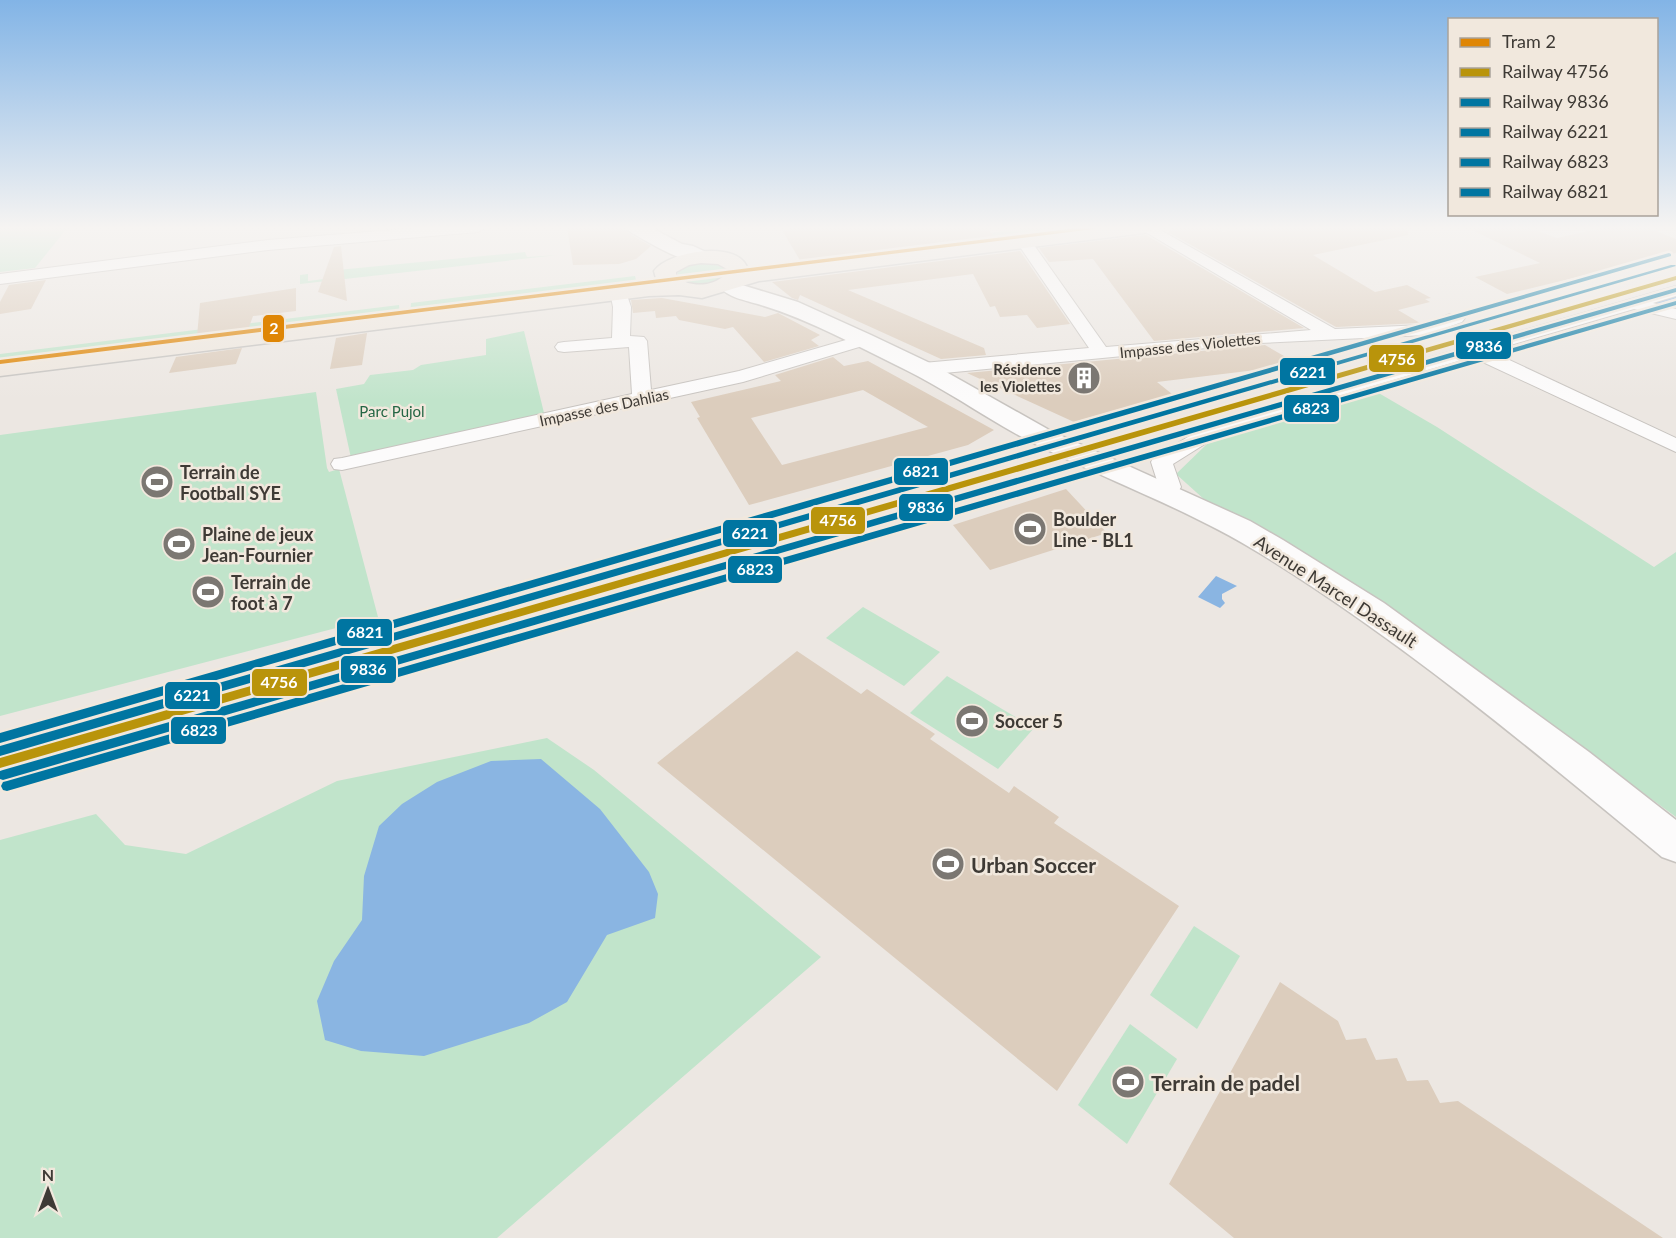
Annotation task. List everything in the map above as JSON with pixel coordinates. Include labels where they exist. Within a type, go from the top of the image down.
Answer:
[{"type":"main road","points":[[0,351],[543,285]]},
{"type":"main road","points":[[679,285],[690,289]]},
{"type":"main road","points":[[0,369],[618,292],[657,288],[690,289],[715,285]]},
{"type":"street","name":"Avenue Marcel Dassault","points":[[732,285],[734,290],[762,297],[766,301]]},
{"type":"street","points":[[1057,285],[1101,353]]},
{"type":"street","points":[[1245,285],[1330,334]]},
{"type":"street","name":"Avenue Marcel Dassault","points":[[690,289],[740,301],[766,301],[790,307],[923,369],[1042,437],[1247,532],[1372,610],[1576,763],[1676,844]]},
{"type":"street","points":[[1166,493],[1170,487],[1162,462],[1217,428],[1260,413],[1640,305],[1676,291]]},
{"type":"street","points":[[618,292],[622,307],[621,343]]},
{"type":"street","points":[[1640,305],[1676,314]]},
{"type":"street","name":"Impasse des Violettes","points":[[923,369],[1259,338],[1426,330],[1456,318]]},
{"type":"street","name":"Impasse des Dahlias","points":[[342,464],[743,376],[863,340]]},
{"type":"street","points":[[564,347],[638,341],[642,399]]},
{"type":"street","points":[[1477,352],[1676,446]]},
{"type":"green space","points":[[562,285],[637,285],[638,288],[410,316],[411,303]]},
{"type":"green space","points":[[399,305],[400,317],[0,367],[0,354]]},
{"type":"green space","name":"Parc Pujol","points":[[524,331],[544,413],[351,458],[336,389],[364,384],[370,375],[413,370],[421,365],[486,355],[486,339]]},
{"type":"green space","points":[[1370,388],[1437,427],[1654,567],[1676,552],[1676,817],[1373,595],[1206,501],[1176,474],[1207,444]]},
{"type":"green space","name":"Plaine de jeux Jean-Fournier","points":[[316,392],[327,468],[329,472],[339,469],[378,617],[0,716],[0,435]]},
{"type":"green space","points":[[863,607],[940,652],[904,686],[826,638]]},
{"type":"green space","name":"Soccer 5","points":[[947,676],[1034,728],[998,769],[910,713]]},
{"type":"green space","points":[[547,738],[594,770],[821,957],[497,1238],[0,1238],[0,840],[96,814],[125,845],[186,854],[337,781]]},
{"type":"green space","name":"Terrain de padel","points":[[1194,926],[1240,956],[1197,1029],[1150,995]]},
{"type":"green space","name":"Terrain de padel","points":[[1130,1024],[1177,1059],[1127,1144],[1078,1105]]},
{"type":"water","points":[[1216,576],[1237,586],[1222,594],[1225,603],[1220,608],[1198,597]]},
{"type":"water","points":[[541,759],[600,809],[649,872],[658,894],[655,918],[607,935],[567,1002],[529,1023],[424,1056],[361,1051],[325,1040],[317,1001],[334,961],[362,920],[364,876],[379,826],[402,804],[437,782],[491,761]]},
{"type":"building","points":[[9,285],[44,285],[31,309],[0,314],[0,302]]},
{"type":"building","points":[[321,285],[345,285],[347,301],[318,292]]},
{"type":"building","points":[[775,285],[889,285],[848,290],[984,348],[986,355],[941,359],[800,295],[798,300]]},
{"type":"building","points":[[979,285],[1043,285],[1070,324],[1037,328],[1027,315],[1000,317],[995,306],[990,307]]},
{"type":"building","points":[[1112,285],[1231,285],[1304,328],[1154,341]]},
{"type":"building","points":[[1261,285],[1363,285],[1375,292],[1407,285],[1431,298],[1425,299],[1430,302],[1398,310],[1420,323],[1336,327]]},
{"type":"building","points":[[1490,285],[1545,285],[1507,294]]},
{"type":"building","points":[[296,288],[296,311],[253,316],[248,330],[197,336],[200,303]]},
{"type":"building","points":[[662,298],[765,317],[778,313],[820,335],[811,340],[819,346],[764,362],[733,327],[725,329],[679,320],[676,316],[656,318],[655,311],[633,313],[631,300]]},
{"type":"building","points":[[367,333],[362,365],[330,369],[336,338]]},
{"type":"building","name":"Résidence les Violettes","points":[[1265,345],[1291,360],[1264,369],[1157,382],[1172,394],[1074,422],[967,373]]},
{"type":"building","points":[[242,348],[236,364],[169,373],[176,357]]},
{"type":"building","points":[[833,357],[844,366],[868,361],[994,430],[968,445],[749,505],[697,418],[700,417],[691,402],[781,381],[775,375]],"holes":[[[863,390],[928,427],[782,465],[751,418]]]},
{"type":"building","name":"Boulder Line - BL1","points":[[1066,489],[1107,533],[990,570],[953,525]]},
{"type":"building","name":"Urban Soccer","points":[[797,651],[861,694],[867,689],[935,734],[930,739],[1009,793],[1014,786],[1059,817],[1054,823],[1179,906],[1057,1091],[657,763]]},
{"type":"building","points":[[1280,982],[1338,1021],[1346,1040],[1366,1038],[1376,1060],[1397,1058],[1407,1081],[1428,1080],[1440,1103],[1458,1101],[1663,1238],[1234,1238],[1169,1184]]},
{"type":"waterway","points":[[1647,305],[1676,296]]},
{"type":"tram line","name":"2","points":[[0,362],[626,285]]},
{"type":"rail line","name":"6821","points":[[0,738],[1566,285]]},
{"type":"rail line","name":"6221","points":[[0,751],[1608,285]]},
{"type":"rail line","name":"4756","points":[[0,763],[1653,285]]},
{"type":"rail line","name":"9836","points":[[3,775],[1676,290]]},
{"type":"rail line","name":"6823","points":[[7,786],[1676,303]]},
{"type":"place","name":"Résidence les Violettes","points":[[1084,378]]},
{"type":"place","name":"Terrain de Football SYE","points":[[157,482]]},
{"type":"place","name":"Boulder Line - BL1","points":[[1030,529]]},
{"type":"place","name":"Plaine de jeux Jean-Fournier","points":[[179,544]]},
{"type":"place","name":"Terrain de foot à 7","points":[[208,592]]},
{"type":"place","name":"Soccer 5","points":[[972,721]]},
{"type":"place","name":"Urban Soccer","points":[[948,864]]},
{"type":"place","name":"Terrain de padel","points":[[1128,1082]]}]
